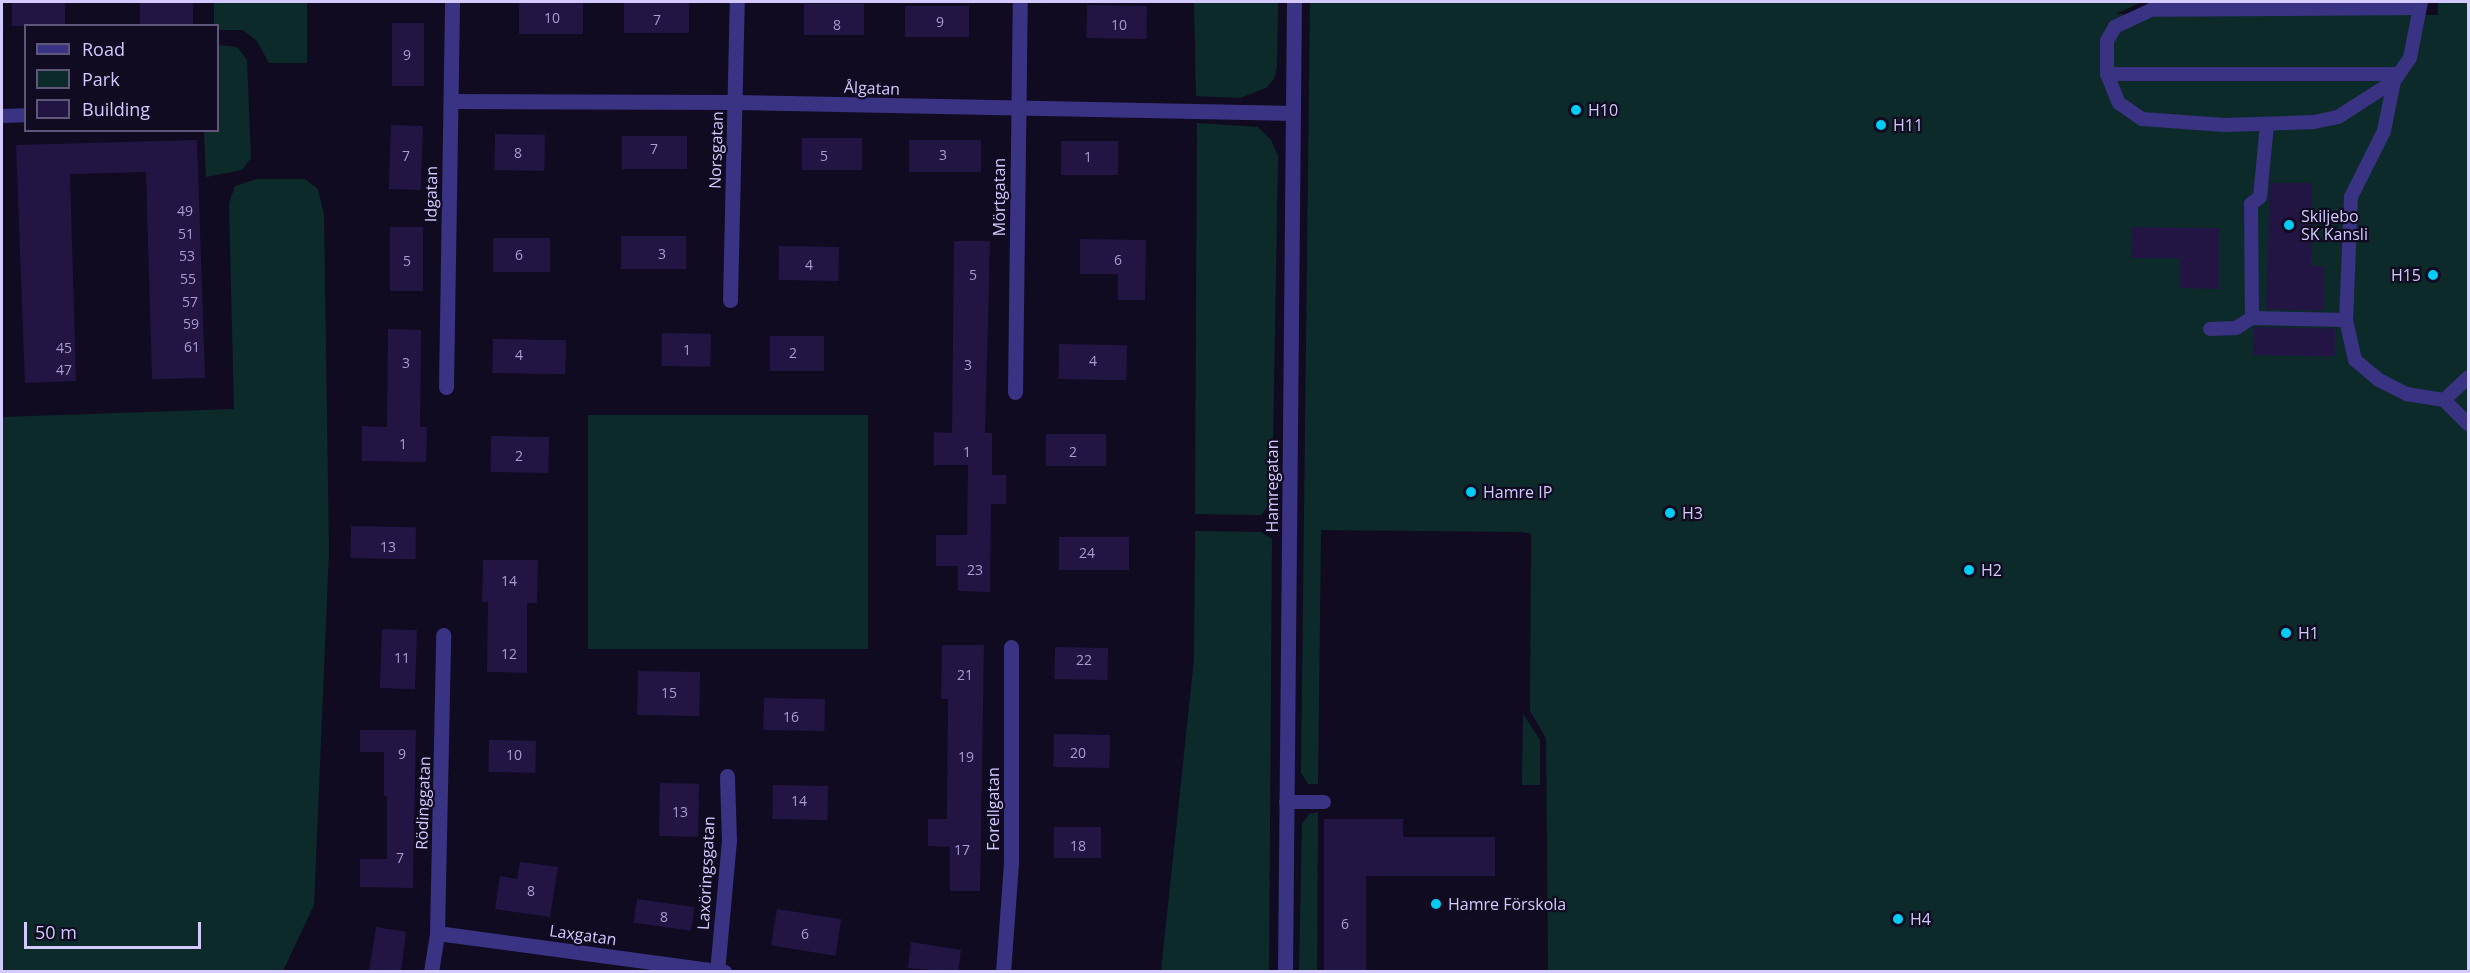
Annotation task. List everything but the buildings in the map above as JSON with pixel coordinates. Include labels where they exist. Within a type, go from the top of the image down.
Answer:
[{"type":"street","name":"Idgatan","points":[[446,387],[452,2]]},
{"type":"street","name":"Norsgatan","points":[[730,300],[737,2]]},
{"type":"street","name":"Mörtgatan","points":[[1016,392],[1017,110],[1020,2]]},
{"type":"street","name":"Hamregatan","points":[[1285,972],[1294,2]]},
{"type":"street","name":"Ålgatan","points":[[451,101],[735,102],[1017,110],[1292,113]]},
{"type":"street","name":"Rödinggatan","points":[[431,972],[437,933],[443,635]]},
{"type":"street","name":"Forellgatan","points":[[1003,972],[1011,863],[1011,646]]},
{"type":"street","name":"Laxöringsgatan","points":[[720,971],[729,841],[727,776]]},
{"type":"street","name":"Laxgatan","points":[[437,933],[720,971]]},
{"type":"lane","points":[[2420,5],[2410,58],[2397,78],[2338,117],[2267,124],[2142,119],[2118,103],[2107,74],[2107,41],[2115,27],[2151,10],[2420,5]]},
{"type":"lane","points":[[2107,74],[2397,78]]},
{"type":"lane","points":[[2397,78],[2384,131],[2351,197],[2346,320],[2355,360],[2379,380],[2406,394],[2444,400],[2469,424]]},
{"type":"lane","points":[[2,116],[24,115]]},
{"type":"lane","points":[[2252,318],[2251,204],[2260,197],[2267,124]]},
{"type":"lane","points":[[2210,329],[2236,328],[2252,318],[2346,320]]},
{"type":"lane","points":[[2444,400],[2469,378]]},
{"type":"lane","points":[[1286,802],[1324,802]]},
{"type":"green space","points":[[214,2],[307,2],[307,63],[269,63],[257,41],[243,30],[219,30],[219,24],[214,24]]},
{"type":"green space","points":[[1194,2],[1278,2],[1277,67],[1274,79],[1266,88],[1240,98],[1196,96]]},
{"type":"green space","points":[[1310,2],[2142,2],[2116,14],[2438,15],[2438,2],[2468,2],[2468,971],[1548,971],[1546,738],[1530,711],[1531,534],[1524,532],[1321,530],[1318,784],[1308,784],[1301,773]]},
{"type":"green space","points":[[219,45],[237,47],[247,60],[251,158],[242,170],[206,177],[204,132],[219,132]]},
{"type":"green space","points":[[1197,123],[1258,127],[1271,140],[1278,156],[1272,501],[1261,515],[1195,514]]},
{"type":"green space","points":[[257,179],[305,179],[318,189],[324,215],[329,552],[314,905],[283,971],[2,971],[2,417],[234,409],[229,203],[235,186]]},
{"type":"green space","points":[[588,415],[868,415],[868,649],[588,649]]},
{"type":"green space","points":[[1195,531],[1261,532],[1272,539],[1269,971],[1161,971],[1194,660]]},
{"type":"green space","points":[[1523,714],[1540,740],[1540,785],[1522,785]]},
{"type":"green space","points":[[1318,812],[1317,971],[1299,971],[1302,824],[1309,814]]},
{"type":"place","name":"H10","points":[[1576,110]]},
{"type":"place","name":"H11","points":[[1881,125]]},
{"type":"place","name":"Skiljebo SK Kansli","points":[[2289,225]]},
{"type":"place","name":"H15","points":[[2433,275]]},
{"type":"place","name":"Hamre IP","points":[[1471,492]]},
{"type":"place","name":"H3","points":[[1670,513]]},
{"type":"place","name":"H2","points":[[1969,570]]},
{"type":"place","name":"H1","points":[[2286,633]]},
{"type":"place","name":"Hamre Förskola","points":[[1436,904]]},
{"type":"place","name":"H4","points":[[1898,919]]}]
